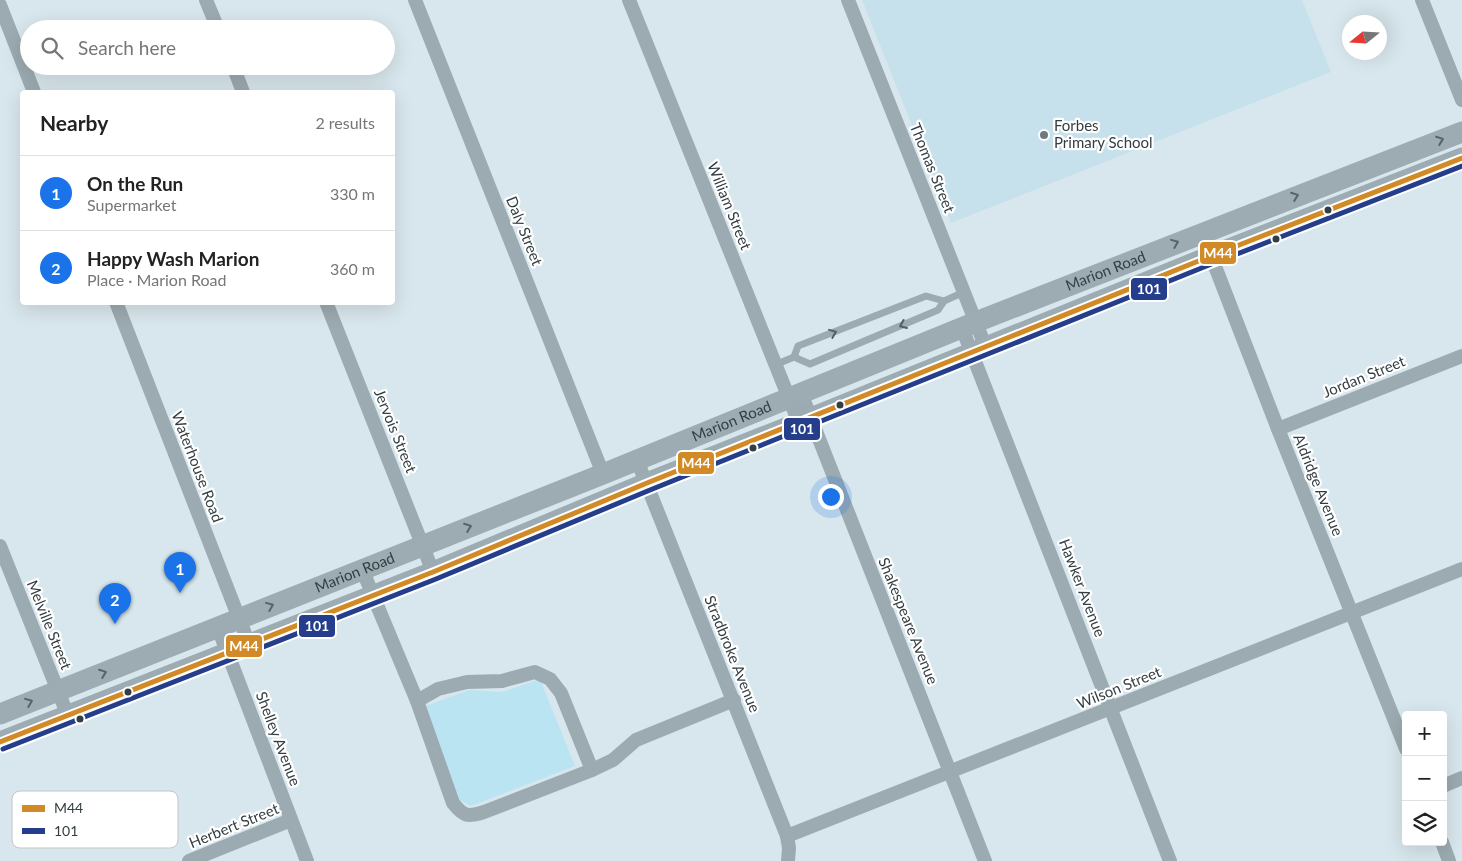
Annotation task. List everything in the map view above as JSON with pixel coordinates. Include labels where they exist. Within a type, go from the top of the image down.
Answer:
[{"type":"main road","name":"Marion Road","points":[[0,714],[603,474],[969,325],[1462,132]]},
{"type":"main road","name":"Marion Road","points":[[0,742],[433,572],[647,483],[1211,256],[1462,158]]},
{"type":"street","points":[[206,0],[214,20]]},
{"type":"street","name":"Daly Street","points":[[415,0],[603,474]]},
{"type":"street","name":"William Street","points":[[629,0],[775,365],[795,396],[805,421]]},
{"type":"street","name":"Thomas Street","points":[[848,0],[964,292],[969,325],[979,350]]},
{"type":"street","points":[[1422,0],[1462,100]]},
{"type":"street","points":[[0,5],[20,56]]},
{"type":"street","points":[[27,75],[33,90]]},
{"type":"street","points":[[236,75],[242,90]]},
{"type":"street","name":"Aldridge Avenue","points":[[1203,232],[1278,429],[1402,739]]},
{"type":"street","name":"Waterhouse Road","points":[[117,305],[249,644]]},
{"type":"street","name":"Jervois Street","points":[[327,305],[433,572]]},
{"type":"street","name":"Hawker Avenue","points":[[979,350],[1170,861]]},
{"type":"street","name":"Jordan Street","points":[[1278,429],[1462,356]]},
{"type":"street","name":"Shakespeare Avenue","points":[[805,421],[950,771],[985,861]]},
{"type":"street","name":"Stradbroke Avenue","points":[[637,460],[787,836],[790,848],[788,861]]},
{"type":"street","name":"Melville Street","points":[[0,546],[68,716]]},
{"type":"street","points":[[362,569],[417,701],[453,803],[460,812],[470,816],[592,770],[613,760],[636,740],[734,700]]},
{"type":"street","name":"Wilson Street","points":[[787,836],[1462,569]]},
{"type":"street","name":"Shelley Avenue","points":[[218,628],[307,861]]},
{"type":"street","points":[[417,701],[438,689],[467,682],[502,681],[535,672],[550,679],[561,693],[592,770]]},
{"type":"street","points":[[1447,784],[1462,778]]},
{"type":"street","name":"Herbert Street","points":[[189,861],[291,820]]},
{"type":"street","points":[[1443,846],[1449,861]]},
{"type":"lane","points":[[775,365],[794,357],[810,364],[938,310],[944,301],[964,292]]},
{"type":"lane","points":[[794,357],[798,346],[926,296],[944,301]]},
{"type":"shaded area","name":"Forbes Primary School","points":[[862,0],[1302,0],[1331,72],[951,223]]},
{"type":"shaded area","points":[[540,679],[575,766],[471,806],[459,800],[423,707],[469,690],[502,692]]},
{"type":"transit line","name":"M44","points":[[0,742],[433,572],[647,483],[1211,256],[1462,158]]},
{"type":"transit line","name":"101","points":[[3,749],[436,579],[650,490],[1214,263],[1462,166]]},
{"type":"place","name":"Forbes Primary School","points":[[1044,135]]},
{"type":"place","name":"On the Run","points":[[180,593]]},
{"type":"place","name":"Happy Wash Marion","points":[[115,624]]}]
